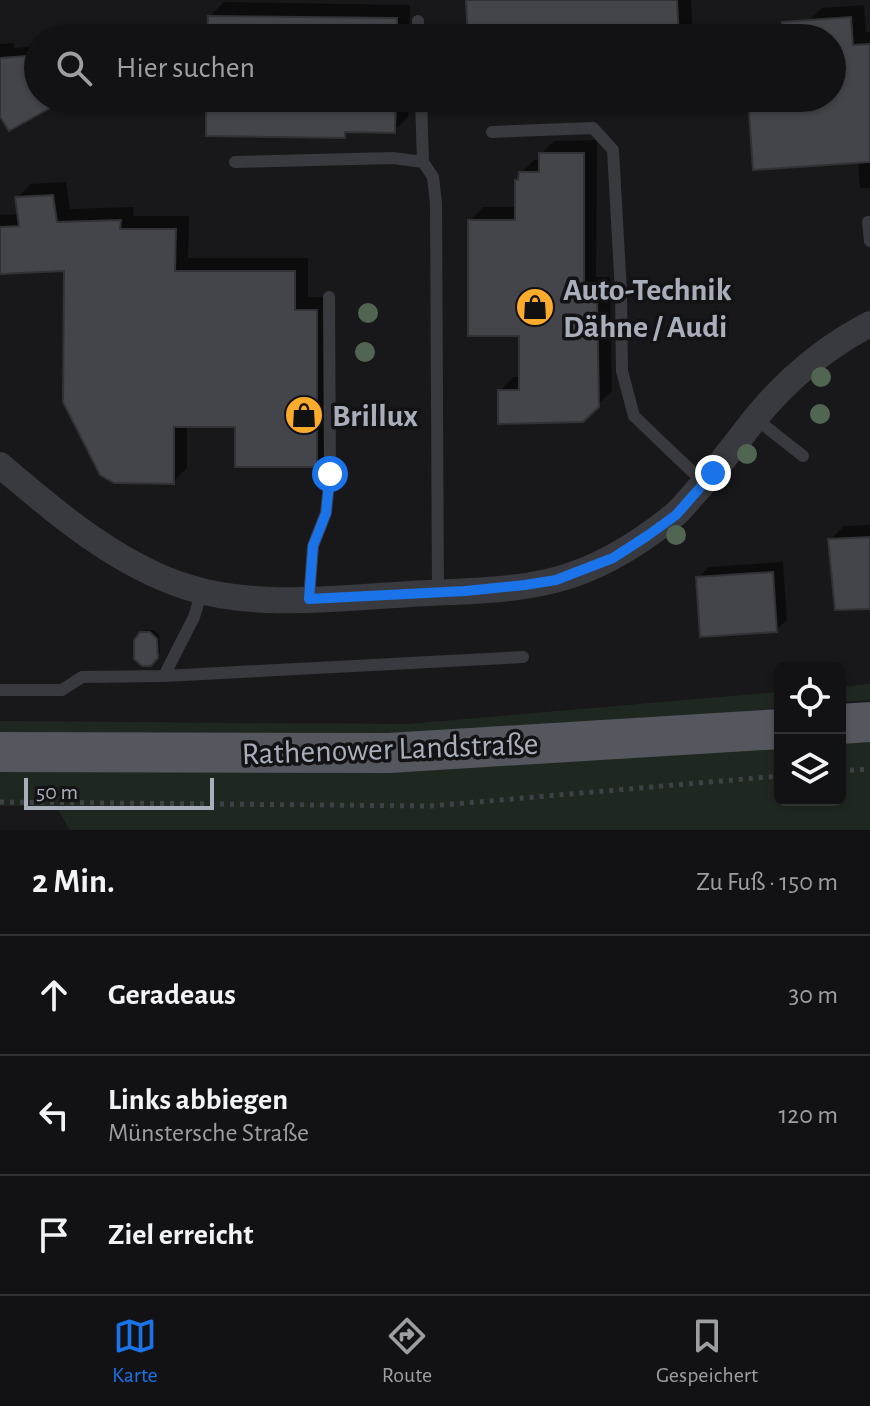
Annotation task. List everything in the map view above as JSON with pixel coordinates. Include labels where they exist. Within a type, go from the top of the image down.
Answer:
[{"type":"main road","points":[[846,724],[870,722]]},
{"type":"main road","name":"Rathenower Landstraße","points":[[0,752],[389,753],[774,729]]},
{"type":"street","points":[[0,465],[110,552],[150,573],[222,596],[309,599],[438,592],[556,580],[613,558],[676,515],[755,418],[797,373],[823,352],[870,324]]},
{"type":"lane","points":[[421,112],[423,162],[433,177],[436,203],[438,592]]},
{"type":"lane","points":[[492,132],[593,128],[613,150],[622,371],[634,416],[704,483]]},
{"type":"lane","points":[[235,162],[393,158],[423,162]]},
{"type":"lane","points":[[868,222],[870,241]]},
{"type":"lane","points":[[309,599],[313,546],[326,513],[330,474],[329,297]]},
{"type":"lane","points":[[755,418],[803,456]]},
{"type":"lane","points":[[164,676],[194,617],[202,591]]},
{"type":"lane","points":[[0,690],[62,690],[82,677],[164,676],[523,657]]},
{"type":"path","points":[[846,771],[870,769]]},
{"type":"path","points":[[0,802],[430,806],[774,777]]},
{"type":"shaded area","points":[[870,684],[870,700],[846,702],[846,686]]},
{"type":"shaded area","points":[[774,693],[774,709],[574,727],[339,740],[0,736],[0,721],[407,724]]},
{"type":"shaded area","points":[[870,741],[870,830],[70,830],[56,806],[0,806],[0,766],[774,746],[774,806],[846,806],[846,743]]},
{"type":"building","points":[[466,0],[677,0],[678,24],[467,24]]},
{"type":"building","points":[[208,16],[397,18],[397,24],[208,24]]},
{"type":"building","points":[[851,17],[853,45],[870,44],[870,162],[753,170],[749,112],[846,112],[846,24],[782,22]]},
{"type":"building","points":[[24,56],[24,112],[43,112],[9,131],[0,117],[0,58]]},
{"type":"building","points":[[206,112],[396,112],[395,133],[345,132],[345,138],[206,136]]},
{"type":"building","points":[[539,153],[584,153],[584,290],[597,290],[599,407],[583,422],[498,424],[498,390],[519,390],[519,336],[468,336],[468,220],[515,220],[515,180],[518,180],[519,172],[539,172]]},
{"type":"building","points":[[53,195],[57,222],[121,220],[120,229],[176,229],[175,271],[295,271],[295,310],[317,310],[317,467],[235,467],[235,427],[174,427],[174,484],[114,483],[100,475],[63,402],[64,271],[0,274],[0,227],[19,226],[15,197]]},
{"type":"building","points":[[870,537],[870,609],[835,610],[828,539]]},
{"type":"building","points":[[773,572],[777,632],[700,637],[696,577]]},
{"type":"building","points":[[140,632],[150,632],[157,639],[158,658],[151,666],[142,666],[134,659],[134,640]]},
{"type":"place","name":"Auto-Technik Dähne / Audi","points":[[535,307]]},
{"type":"place","name":"Brillux","points":[[304,415]]},
{"type":"route","points":[[330,474],[326,513],[313,546],[309,599],[465,591],[556,580],[613,558],[647,536],[676,515],[713,473]]}]
